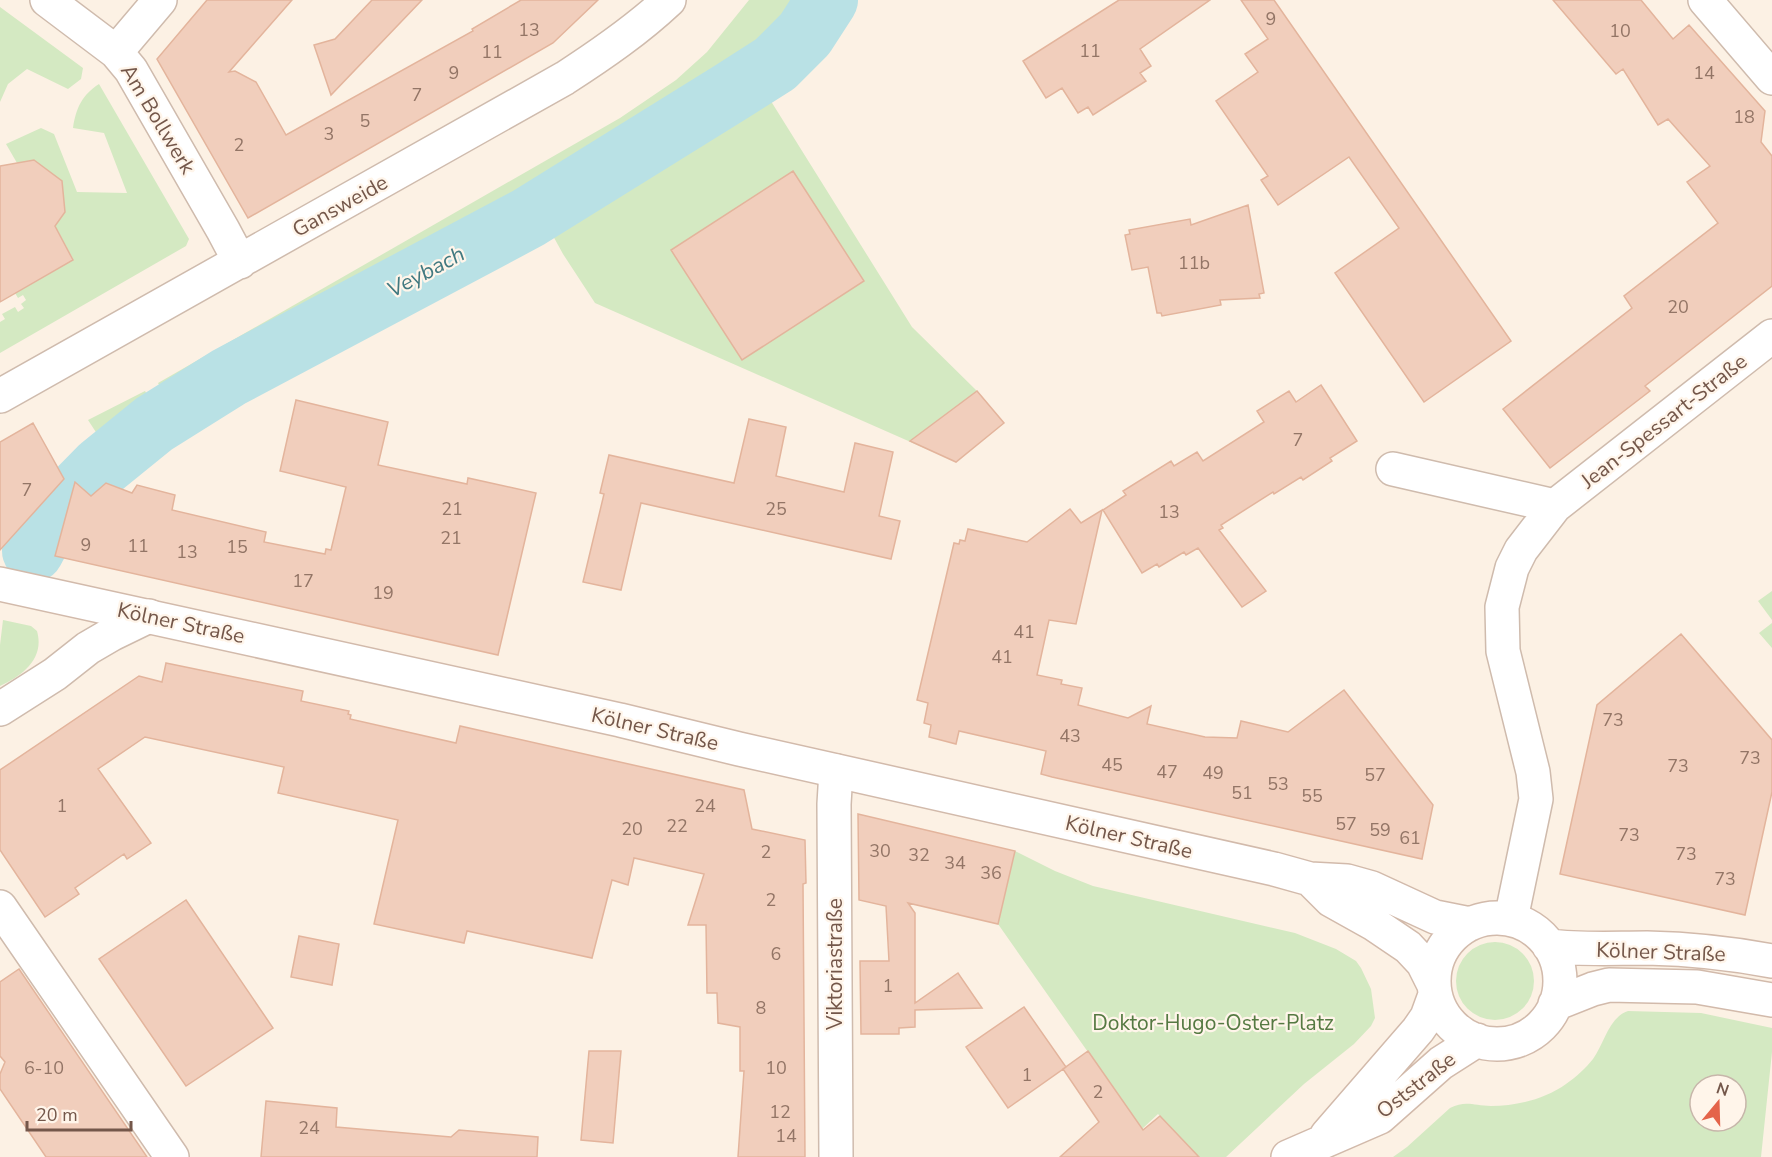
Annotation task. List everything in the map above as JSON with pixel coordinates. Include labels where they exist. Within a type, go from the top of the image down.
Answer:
[{"type":"street","name":"Am Bollwerk","points":[[47,0],[116,52],[131,70],[240,262]]},
{"type":"street","points":[[116,52],[160,0]]},
{"type":"street","name":"Gansweide","points":[[0,396],[565,78],[611,48],[649,19],[669,0]]},
{"type":"street","points":[[1705,0],[1772,78]]},
{"type":"street","name":"Jean-Spessart-Straße","points":[[1511,919],[1536,799],[1533,772],[1503,651],[1502,607],[1512,568],[1533,532],[1556,506],[1772,336]]},
{"type":"street","points":[[1393,469],[1556,506]]},
{"type":"street","name":"Kölner Straße","points":[[0,584],[620,720],[1310,879],[1347,881],[1390,895],[1435,917],[1470,924]]},
{"type":"street","points":[[0,709],[55,674],[88,648],[149,616]]},
{"type":"street","name":"Viktoriastraße","points":[[836,771],[834,804],[836,1157]]},
{"type":"street","name":"Kölner Straße","points":[[1310,879],[1331,900],[1374,924],[1408,947],[1423,963],[1435,989]]},
{"type":"street","points":[[0,907],[172,1157]]},
{"type":"street","points":[[1487,918],[1511,919],[1533,929],[1549,946],[1555,956],[1559,974],[1559,992],[1555,1004],[1541,1025],[1526,1036],[1502,1043],[1477,1040],[1465,1035],[1450,1023],[1440,1007],[1435,989],[1436,964],[1443,948],[1455,933],[1470,924],[1487,918]]},
{"type":"street","name":"Kölner Straße","points":[[1549,946],[1572,949],[1697,950],[1731,953],[1772,961]]},
{"type":"street","name":"Kölner Straße","points":[[1555,1004],[1593,989],[1609,986],[1697,987],[1772,1000]]},
{"type":"street","name":"Oststraße","points":[[1321,1142],[1418,1030],[1427,1017],[1435,989]]},
{"type":"street","name":"Oststraße","points":[[1288,1157],[1380,1117],[1441,1063],[1477,1040]]},
{"type":"green space","points":[[749,0],[850,0],[815,54],[764,90],[912,327],[977,391],[1003,424],[956,462],[595,303],[552,234],[345,344],[181,423],[158,383],[620,118],[676,80],[707,52]]},
{"type":"green space","points":[[0,7],[83,68],[81,79],[68,89],[27,69],[8,84],[0,102]]},
{"type":"green space","points":[[99,84],[189,239],[186,246],[0,353],[0,322],[5,319],[2,314],[15,307],[18,312],[24,308],[21,304],[26,300],[23,295],[18,298],[15,293],[73,259],[58,231],[50,236],[50,172],[46,169],[42,174],[23,162],[17,163],[6,144],[41,128],[54,134],[77,192],[127,193],[104,133],[73,128],[81,103]]},
{"type":"green space","points":[[145,391],[155,408],[105,446],[88,420]]},
{"type":"green space","points":[[1772,591],[1772,620],[1758,601]]},
{"type":"green space","points":[[3,620],[31,626],[37,631],[39,641],[35,658],[30,665],[16,677],[0,686],[0,645]]},
{"type":"green space","points":[[1772,623],[1772,648],[1759,633]]},
{"type":"green space","name":"Doktor-Hugo-Oster-Platz","points":[[1015,851],[1055,871],[1093,886],[1295,933],[1336,949],[1356,961],[1361,968],[1371,989],[1375,1018],[1371,1026],[1354,1044],[1304,1084],[1226,1157],[1195,1157],[1195,1153],[1158,1114],[1142,1129],[998,924]]},
{"type":"green space","points":[[1495,942],[1510,945],[1522,954],[1531,966],[1534,981],[1531,996],[1522,1008],[1510,1017],[1495,1020],[1480,1017],[1468,1008],[1459,996],[1456,981],[1459,966],[1468,954],[1480,945]]},
{"type":"green space","points":[[1628,1011],[1701,1013],[1772,1028],[1772,1052],[1761,1157],[1393,1157],[1450,1108],[1466,1104],[1511,1105],[1540,1098],[1558,1089],[1590,1062],[1616,1019]]},
{"type":"building","points":[[207,0],[292,0],[229,72],[235,71],[256,82],[286,135],[473,31],[472,29],[521,0],[598,0],[553,43],[248,218],[157,59]]},
{"type":"building","points":[[372,0],[422,0],[331,95],[314,45],[335,39]]},
{"type":"building","points":[[1119,0],[1210,0],[1140,49],[1151,66],[1140,73],[1146,81],[1093,115],[1088,107],[1078,113],[1062,88],[1046,98],[1023,61]]},
{"type":"building","points":[[1241,0],[1274,0],[1511,341],[1424,402],[1335,273],[1399,228],[1349,157],[1278,205],[1261,180],[1268,176],[1216,101],[1258,72],[1245,54],[1268,39]]},
{"type":"building","points":[[1553,0],[1641,0],[1673,39],[1689,25],[1765,111],[1761,142],[1772,156],[1772,286],[1645,386],[1650,391],[1550,468],[1503,409],[1632,308],[1624,296],[1718,223],[1687,182],[1710,166],[1668,119],[1658,125],[1623,69],[1616,74]]},
{"type":"building","points":[[34,160],[62,181],[65,212],[55,226],[73,260],[0,302],[0,166]]},
{"type":"building","points":[[793,171],[864,281],[742,360],[671,250]]},
{"type":"building","points":[[1248,205],[1264,293],[1259,294],[1260,298],[1220,300],[1221,305],[1162,316],[1161,313],[1157,313],[1148,267],[1132,270],[1125,235],[1130,234],[1129,230],[1190,219],[1191,225]]},
{"type":"building","points":[[1321,385],[1357,441],[1330,458],[1332,461],[1303,480],[1301,477],[1274,494],[1273,492],[1221,525],[1223,528],[1219,530],[1266,591],[1242,607],[1198,548],[1186,555],[1184,552],[1159,567],[1157,564],[1142,573],[1103,510],[1126,495],[1123,491],[1171,461],[1174,466],[1197,452],[1203,461],[1264,422],[1257,411],[1289,391],[1296,402]]},
{"type":"building","points":[[977,391],[1004,423],[956,462],[910,441]]},
{"type":"building","points":[[296,400],[388,422],[378,465],[467,484],[468,478],[536,493],[498,655],[55,556],[75,482],[91,496],[106,483],[132,493],[137,485],[175,495],[172,510],[266,532],[264,542],[325,554],[326,549],[331,550],[346,487],[280,471]]},
{"type":"building","points":[[749,419],[786,427],[776,476],[844,492],[855,443],[893,452],[879,516],[900,521],[891,559],[641,503],[621,590],[583,582],[604,494],[600,493],[609,455],[734,483]]},
{"type":"building","points":[[33,423],[64,479],[0,550],[0,442]]},
{"type":"building","points":[[1070,509],[1081,523],[1102,510],[1076,624],[1049,620],[1037,675],[1062,680],[1061,684],[1082,688],[1078,705],[1128,718],[1151,706],[1147,724],[1205,737],[1237,738],[1241,721],[1288,732],[1344,690],[1433,805],[1422,859],[1041,774],[1046,751],[959,731],[956,744],[929,737],[931,725],[924,723],[928,703],[917,700],[954,543],[959,544],[960,540],[965,541],[968,529],[1027,542]]},
{"type":"building","points":[[1681,634],[1772,740],[1772,792],[1745,915],[1560,874],[1597,705]]},
{"type":"building","points":[[166,663],[303,691],[301,701],[349,711],[350,719],[456,743],[460,726],[744,790],[752,829],[805,840],[806,883],[803,884],[805,1157],[738,1157],[744,1071],[740,1071],[740,1027],[718,1023],[717,993],[707,993],[706,925],[688,925],[704,874],[634,858],[628,885],[612,880],[592,958],[467,931],[464,943],[374,924],[398,820],[278,793],[284,767],[145,737],[98,769],[151,843],[127,859],[124,854],[75,888],[79,894],[45,917],[0,850],[0,770],[139,676],[162,682]]},
{"type":"building","points":[[858,814],[1015,851],[998,924],[908,903],[915,913],[915,1003],[958,973],[982,1008],[915,1010],[915,1027],[899,1028],[899,1034],[861,1034],[860,961],[889,961],[886,906],[859,900]]},
{"type":"building","points":[[186,900],[273,1028],[186,1086],[99,959]]},
{"type":"building","points":[[299,936],[339,944],[332,985],[291,977]]},
{"type":"building","points":[[19,969],[147,1157],[46,1157],[0,1089],[0,1074],[5,1062],[0,1056],[0,982]]},
{"type":"building","points":[[1024,1007],[1066,1067],[1008,1108],[966,1047]]},
{"type":"building","points":[[589,1051],[621,1051],[613,1143],[581,1140]]},
{"type":"building","points":[[1088,1051],[1143,1130],[1160,1116],[1199,1157],[1060,1157],[1099,1122],[1063,1069]]},
{"type":"building","points":[[266,1101],[337,1108],[336,1127],[451,1137],[459,1130],[538,1137],[537,1157],[261,1157]]},
{"type":"waterway","name":"Veybach","points":[[33,551],[50,519],[101,467],[154,424],[229,377],[528,218],[731,92],[775,64],[805,34],[827,0]]}]
